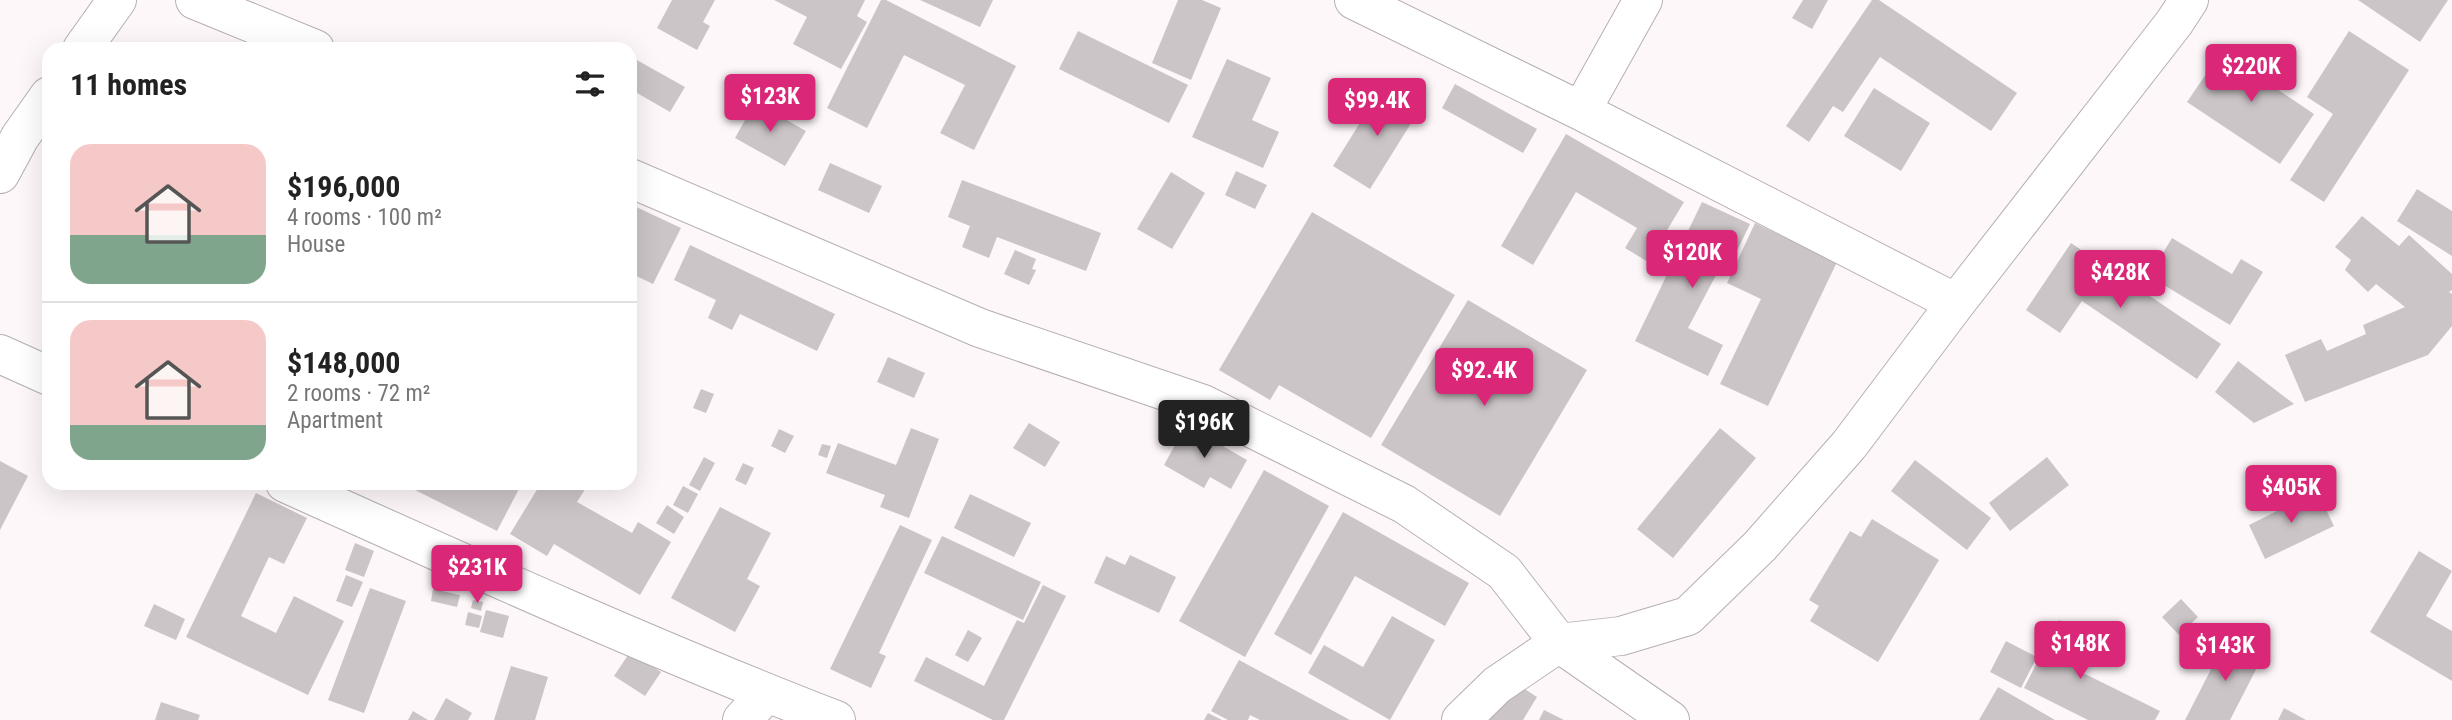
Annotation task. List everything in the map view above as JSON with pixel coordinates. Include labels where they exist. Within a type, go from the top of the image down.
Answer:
[{"type":"street","points":[[87,42],[117,0]]},
{"type":"street","points":[[195,0],[297,42]]},
{"type":"street","points":[[1354,0],[1581,111],[1956,303]]},
{"type":"street","points":[[1581,111],[1643,0]]},
{"type":"street","points":[[1461,720],[1497,685],[1559,643],[1621,636],[1688,616],[1760,546],[1849,445],[2189,0]]},
{"type":"street","points":[[0,174],[20,137],[42,106]]},
{"type":"street","points":[[637,181],[980,328],[1203,404],[1404,504],[1504,572],[1559,643],[1670,720]]},
{"type":"street","points":[[0,354],[42,373]]},
{"type":"street","points":[[300,490],[412,541],[754,707],[836,720]]},
{"type":"building","points":[[672,0],[715,0],[703,22],[710,26],[697,50],[657,28]]},
{"type":"building","points":[[774,0],[865,0],[857,16],[867,22],[841,69],[793,44],[807,17]]},
{"type":"building","points":[[881,0],[886,0],[1016,66],[974,150],[940,133],[965,85],[904,55],[867,128],[827,108]]},
{"type":"building","points":[[920,0],[993,0],[980,27]]},
{"type":"building","points":[[1178,0],[1202,0],[1221,8],[1191,80],[1152,63]]},
{"type":"building","points":[[1803,0],[1828,0],[1812,29],[1792,18]]},
{"type":"building","points":[[1872,0],[1879,0],[2017,93],[1991,131],[1880,57],[1843,112],[1833,106],[1809,142],[1786,126]]},
{"type":"building","points":[[2358,0],[2448,0],[2420,42]]},
{"type":"building","points":[[1078,31],[1188,85],[1169,123],[1059,69]]},
{"type":"building","points":[[2349,31],[2409,70],[2324,202],[2290,180],[2333,114],[2307,97]]},
{"type":"building","points":[[2223,49],[2244,63],[2250,54],[2285,77],[2277,89],[2314,114],[2280,164],[2187,102]]},
{"type":"building","points":[[1227,59],[1271,78],[1252,120],[1279,132],[1263,168],[1192,137]]},
{"type":"building","points":[[637,60],[685,87],[670,112],[637,93]]},
{"type":"building","points":[[1455,84],[1537,129],[1523,153],[1442,108]]},
{"type":"building","points":[[1383,86],[1420,109],[1370,189],[1333,166]]},
{"type":"building","points":[[1874,88],[1930,123],[1901,171],[1844,136]]},
{"type":"building","points":[[755,102],[806,131],[785,166],[735,138]]},
{"type":"building","points":[[1566,134],[1684,202],[1648,262],[1625,248],[1637,228],[1576,192],[1533,265],[1501,246]]},
{"type":"building","points":[[830,163],[882,186],[869,213],[818,190]]},
{"type":"building","points":[[1236,171],[1267,185],[1255,209],[1225,195]]},
{"type":"building","points":[[1171,172],[1205,193],[1172,249],[1137,229]]},
{"type":"building","points":[[962,180],[1101,233],[1086,271],[997,237],[989,258],[962,247],[970,226],[948,217]]},
{"type":"building","points":[[2417,189],[2452,211],[2452,256],[2397,221]]},
{"type":"building","points":[[1702,202],[1750,224],[1731,263],[1724,260],[1688,328],[1723,345],[1708,376],[1635,341]]},
{"type":"building","points":[[637,207],[681,228],[653,284],[637,276]]},
{"type":"building","points":[[1312,212],[1455,295],[1371,438],[1279,385],[1270,400],[1219,370]]},
{"type":"building","points":[[2362,216],[2399,246],[2409,235],[2452,274],[2452,290],[2449,292],[2452,294],[2452,326],[2428,355],[2305,402],[2285,355],[2321,339],[2327,351],[2366,334],[2363,325],[2405,307],[2376,284],[2368,292],[2345,270],[2351,260],[2335,247]]},
{"type":"building","points":[[1755,223],[1837,262],[1768,406],[1720,384],[1761,299],[1727,283]]},
{"type":"building","points":[[2172,238],[2232,274],[2241,259],[2263,272],[2230,325],[2149,276]]},
{"type":"building","points":[[2071,243],[2221,344],[2197,379],[2082,301],[2060,333],[2026,310]]},
{"type":"building","points":[[690,245],[835,314],[817,351],[740,314],[732,330],[708,318],[716,300],[674,280]]},
{"type":"building","points":[[1015,250],[1036,259],[1032,269],[1036,270],[1029,285],[1004,274]]},
{"type":"building","points":[[1468,300],[1587,370],[1500,516],[1381,445]]},
{"type":"building","points":[[888,357],[925,373],[914,398],[877,382]]},
{"type":"building","points":[[2238,361],[2294,404],[2254,423],[2215,392]]},
{"type":"building","points":[[701,389],[714,394],[706,413],[693,408]]},
{"type":"building","points":[[1029,423],[1060,442],[1045,467],[1013,448]]},
{"type":"building","points":[[1186,425],[1247,460],[1231,489],[1210,477],[1204,488],[1164,465]]},
{"type":"building","points":[[911,428],[939,439],[909,518],[880,507],[885,495],[826,473],[838,443],[896,465]]},
{"type":"building","points":[[1720,428],[1756,458],[1673,558],[1637,529]]},
{"type":"building","points":[[779,429],[794,436],[785,453],[771,446]]},
{"type":"building","points":[[822,444],[831,446],[827,458],[818,455]]},
{"type":"building","points":[[704,457],[715,463],[700,491],[689,485]]},
{"type":"building","points":[[2047,457],[2069,485],[2010,531],[1989,503]]},
{"type":"building","points":[[1915,460],[1991,518],[1967,550],[1891,491]]},
{"type":"building","points":[[0,461],[28,476],[0,530]]},
{"type":"building","points":[[743,463],[754,468],[746,485],[735,480]]},
{"type":"building","points":[[1264,470],[1329,506],[1245,657],[1179,621]]},
{"type":"building","points":[[683,486],[698,494],[688,513],[673,505]]},
{"type":"building","points":[[415,490],[518,490],[497,531]]},
{"type":"building","points":[[537,490],[585,490],[577,502],[632,533],[638,522],[671,542],[640,595],[554,544],[547,556],[510,534]]},
{"type":"building","points":[[2317,491],[2334,526],[2265,559],[2249,525]]},
{"type":"building","points":[[256,493],[307,518],[284,564],[269,557],[241,616],[276,633],[294,596],[344,621],[308,695],[186,637]]},
{"type":"building","points":[[970,494],[1031,523],[1014,557],[954,528]]},
{"type":"building","points":[[667,505],[684,517],[674,534],[656,523]]},
{"type":"building","points":[[720,507],[771,533],[747,579],[760,586],[735,632],[671,598]]},
{"type":"building","points":[[1343,512],[1469,583],[1445,626],[1355,576],[1311,655],[1274,634]]},
{"type":"building","points":[[1872,519],[1939,560],[1878,662],[1810,621],[1819,606],[1809,600],[1850,531],[1861,537]]},
{"type":"building","points":[[900,525],[932,540],[879,653],[886,656],[871,688],[830,669]]},
{"type":"building","points":[[942,536],[1041,582],[1023,620],[924,573]]},
{"type":"building","points":[[355,543],[374,551],[364,577],[345,570]]},
{"type":"building","points":[[2419,551],[2452,571],[2426,616],[2452,631],[2452,681],[2370,632]]},
{"type":"building","points":[[1130,555],[1176,577],[1159,613],[1094,583],[1106,556],[1125,565]]},
{"type":"building","points":[[346,575],[363,582],[352,607],[336,601]]},
{"type":"building","points":[[1043,585],[1066,596],[1004,720],[993,720],[914,681],[926,657],[984,686],[1017,620],[1024,623]]},
{"type":"building","points":[[370,588],[406,601],[364,713],[328,700]]},
{"type":"building","points":[[433,589],[460,595],[457,607],[431,601]]},
{"type":"building","points":[[2181,599],[2198,617],[2179,635],[2162,617]]},
{"type":"building","points":[[473,600],[483,602],[481,611],[471,608]]},
{"type":"building","points":[[154,604],[185,619],[176,640],[144,626]]},
{"type":"building","points":[[486,610],[509,616],[503,638],[480,632]]},
{"type":"building","points":[[468,612],[482,616],[479,628],[465,625]]},
{"type":"building","points":[[1392,616],[1435,640],[1390,720],[1308,673],[1324,645],[1363,667]]},
{"type":"building","points":[[2059,620],[2095,638],[2079,671],[2160,711],[2155,720],[2088,720],[2024,688]]},
{"type":"building","points":[[968,630],[982,638],[968,662],[955,655]]},
{"type":"building","points":[[2227,638],[2263,656],[2230,720],[2185,720]]},
{"type":"building","points":[[2006,641],[2037,657],[2021,688],[1990,672]]},
{"type":"building","points":[[630,652],[661,672],[645,696],[614,676]]},
{"type":"building","points":[[1239,660],[1350,720],[1260,720],[1250,715],[1248,720],[1228,720],[1211,711]]},
{"type":"building","points":[[511,666],[548,677],[535,720],[494,720]]},
{"type":"building","points":[[1511,680],[1537,697],[1523,720],[1487,720]]},
{"type":"building","points":[[1998,687],[2055,720],[1979,720]]},
{"type":"building","points":[[446,698],[472,713],[468,720],[434,720]]},
{"type":"building","points":[[161,702],[200,715],[198,720],[155,720]]},
{"type":"building","points":[[2284,708],[2306,720],[2278,720]]},
{"type":"building","points":[[1544,710],[1564,720],[1539,720]]},
{"type":"building","points":[[413,711],[428,720],[408,720]]},
{"type":"building","points":[[1208,713],[1222,720],[1204,720]]}]
